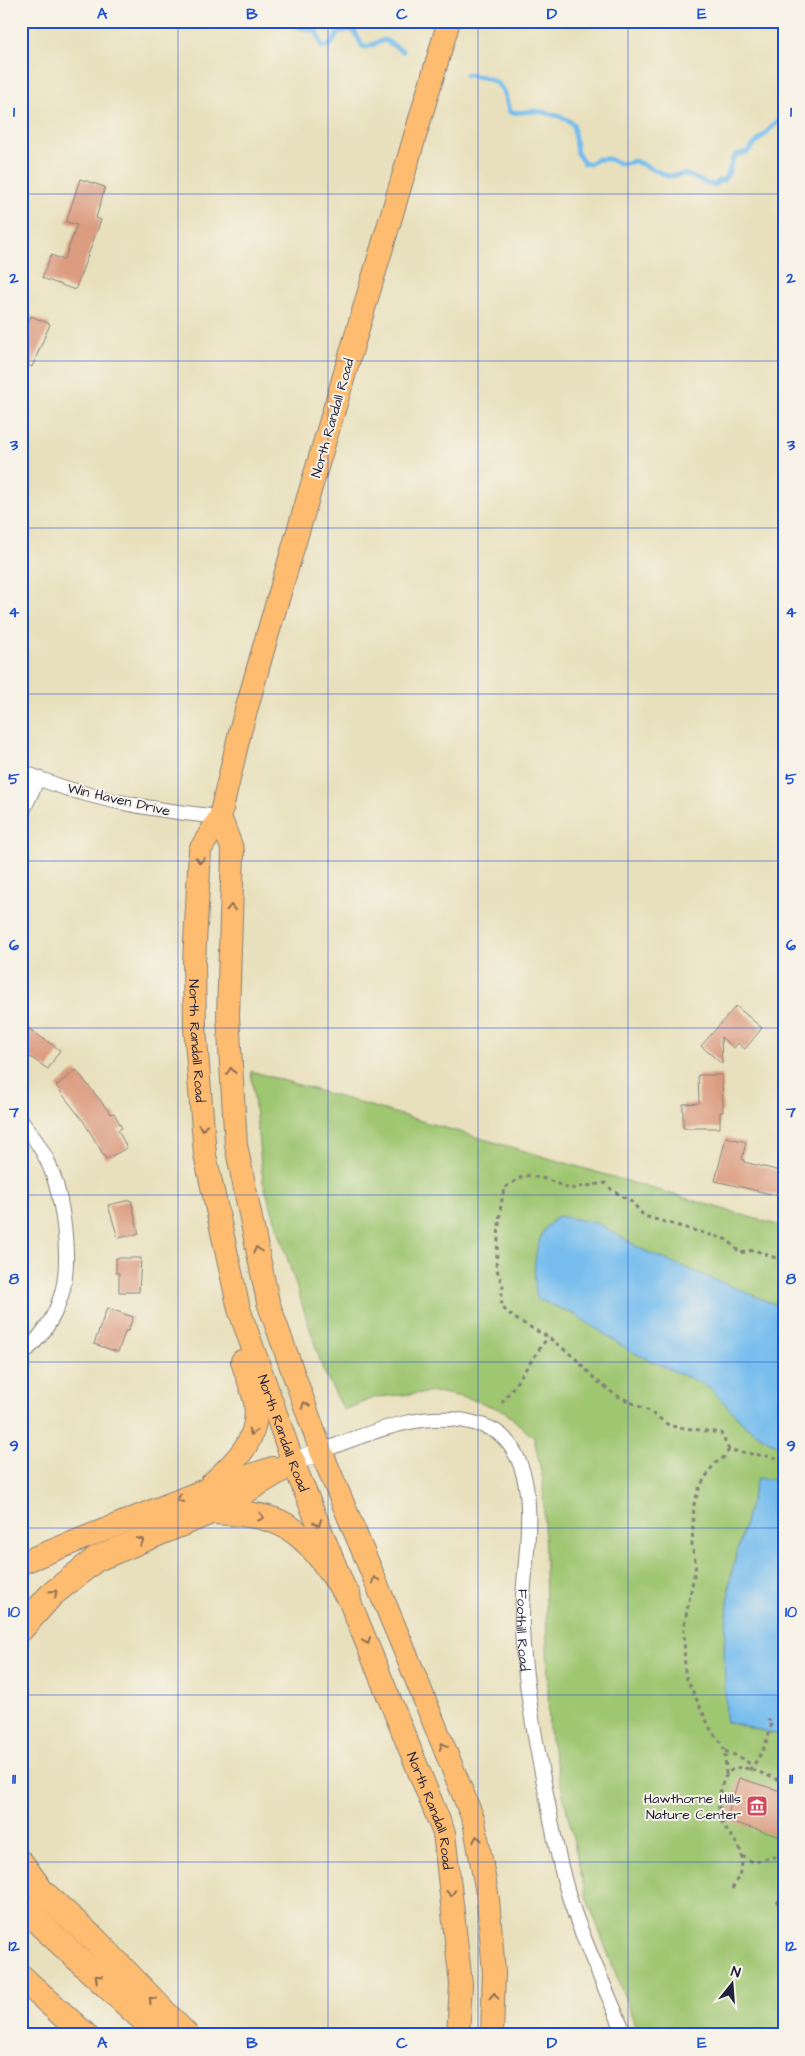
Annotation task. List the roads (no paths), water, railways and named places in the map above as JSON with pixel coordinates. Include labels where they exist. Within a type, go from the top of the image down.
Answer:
[{"type":"highway","points":[[21,1629],[51,1595],[96,1559],[208,1500],[293,1462]]},
{"type":"highway","points":[[208,1500],[268,1518],[292,1529],[315,1550],[348,1596]]},
{"type":"highway","points":[[21,1863],[42,1892],[96,1941],[186,2035]]},
{"type":"highway","points":[[21,1906],[160,2035]]},
{"type":"highway","points":[[21,1977],[85,2035]]},
{"type":"main road","name":"North Randall Road","points":[[449,21],[265,643],[240,732],[220,817],[200,850],[194,962],[195,1028],[205,1155],[239,1309],[293,1462],[444,1833],[460,1984],[458,2035]]},
{"type":"main road","name":"North Randall Road","points":[[220,817],[233,851],[228,1016],[236,1145],[268,1302],[321,1451],[474,1822],[488,1899],[494,1973],[492,2035]]},
{"type":"main road","points":[[21,1563],[208,1500],[237,1460],[249,1441],[256,1418],[254,1402],[223,1298],[226,1248]]},
{"type":"street","name":"Win Haven Drive","points":[[21,771],[38,778],[130,804],[220,817]]},
{"type":"street","points":[[21,815],[38,778]]},
{"type":"street","points":[[21,1121],[37,1142],[47,1160],[53,1177],[63,1223],[66,1250],[64,1281],[58,1306],[43,1333],[21,1355]]},
{"type":"street","name":"Foothill Road","points":[[293,1462],[410,1421],[442,1418],[464,1420],[486,1426],[502,1436],[517,1456],[524,1479],[528,1508],[522,1624],[535,1740],[556,1844],[571,1903],[625,2035]]},
{"type":"water","points":[[558,1216],[597,1223],[645,1251],[784,1308],[784,1447],[774,1444],[746,1426],[709,1387],[630,1351],[574,1314],[537,1299],[535,1273],[536,1255],[540,1238],[544,1230]]},
{"type":"water","points":[[757,1478],[784,1481],[784,1736],[726,1722],[724,1649],[730,1579]]},
{"type":"waterway","points":[[271,21],[279,21]]},
{"type":"waterway","points":[[294,21],[300,27],[317,32],[322,47],[330,45],[338,32],[351,29],[355,32],[362,46],[367,47],[384,40],[403,51]]},
{"type":"waterway","points":[[466,75],[485,78],[499,85],[510,112],[539,112],[555,115],[569,121],[573,124],[577,153],[584,163],[589,164],[598,159],[609,159],[621,164],[635,161],[668,176],[685,174],[711,185],[724,180],[736,155],[747,152],[784,115]]},
{"type":"place","name":"Hawthorne Hills Nature Center","points":[[757,1806]]}]
